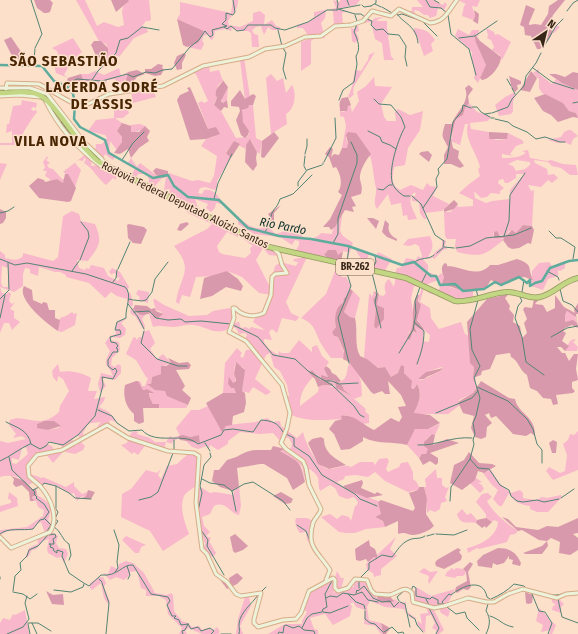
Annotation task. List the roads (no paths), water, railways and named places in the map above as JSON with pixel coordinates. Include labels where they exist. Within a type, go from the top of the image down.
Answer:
[{"type":"highway","name":"Rodovia Federal Deputado Aloízio Santos","points":[[3,92],[32,93],[44,98],[81,145],[104,165],[274,249],[406,278],[455,301],[464,301],[508,292],[532,298],[539,298],[566,282],[578,278]]},
{"type":"street","points":[[104,165],[79,149],[56,119],[46,102],[40,97],[17,96],[3,92],[7,83],[39,84],[59,97],[75,104],[91,104],[105,95],[160,87],[204,66],[249,57],[265,49],[283,47],[305,37],[321,36],[335,26],[351,25],[363,21],[372,11],[391,16],[398,9],[430,23],[435,22],[448,14],[457,0]]},
{"type":"street","points":[[274,249],[279,254],[282,265],[287,273],[275,274],[272,276],[271,295],[264,313],[253,316],[240,313],[233,308],[234,317],[228,332],[246,341],[281,383],[286,395],[290,413],[287,428],[281,443],[286,449],[303,461],[309,485],[321,509],[314,521],[310,537],[318,557],[330,570],[325,582]]},
{"type":"street","points":[[0,537],[11,548],[48,534],[52,528],[54,510],[42,487],[29,476],[28,466],[36,456],[62,450],[109,425],[128,438],[168,451],[191,452],[199,456],[195,496],[201,547],[207,554],[216,574],[227,582],[236,594],[244,595],[261,593],[254,620],[256,626],[264,626],[283,620],[296,619],[301,612],[308,592],[334,578],[335,588],[338,591],[348,588],[355,579],[367,580],[371,590],[377,594],[391,594],[401,589],[411,591],[412,602],[434,608],[468,598],[486,602],[496,601],[508,594],[523,589],[557,598],[566,594],[578,593]]},
{"type":"waterway","points":[[31,0],[42,34],[35,48]]},
{"type":"waterway","points":[[68,88],[73,81],[77,79],[102,81],[127,74],[133,77],[146,72],[155,73],[172,69],[190,47],[199,40],[205,31],[210,37],[213,35],[212,30],[227,26],[222,24],[226,20],[226,13],[233,15],[235,12],[233,0]]},
{"type":"waterway","points":[[337,0],[337,10]]},
{"type":"waterway","points":[[347,0],[349,5]]},
{"type":"waterway","points":[[371,6],[376,3],[376,0]]},
{"type":"waterway","points":[[426,0],[430,7],[441,8],[447,13]]},
{"type":"waterway","points":[[434,0],[439,3]]},
{"type":"waterway","points":[[567,11],[573,3],[578,0]]},
{"type":"waterway","points":[[375,4],[381,7]]},
{"type":"waterway","points":[[339,9],[360,5]]},
{"type":"waterway","points":[[362,5],[364,7],[371,6]]},
{"type":"waterway","points":[[382,7],[392,13]]},
{"type":"waterway","points":[[338,9],[355,14],[361,14],[365,17]]},
{"type":"waterway","points":[[224,27],[227,29],[231,26],[237,31],[244,30],[248,25],[271,25],[275,28],[285,30],[308,22],[327,10],[337,10]]},
{"type":"waterway","points":[[396,13],[413,29],[418,43]]},
{"type":"waterway","points":[[398,15],[402,14],[422,21],[437,36]]},
{"type":"waterway","points":[[355,15],[357,21]]},
{"type":"waterway","points":[[448,15],[451,34],[469,49],[476,75]]},
{"type":"waterway","points":[[367,19],[372,21],[371,25],[376,30],[383,29],[388,34],[399,35],[406,46],[405,57],[407,66]]},
{"type":"waterway","points":[[543,48],[556,26],[563,19]]},
{"type":"waterway","points":[[459,38],[475,36],[497,21]]},
{"type":"waterway","points":[[339,100],[343,90],[354,82],[357,64],[356,56],[359,47],[354,32],[357,24]]},
{"type":"waterway","points":[[98,71],[116,53],[120,40],[128,38],[142,27],[159,30]]},
{"type":"waterway","points":[[278,30],[282,46]]},
{"type":"waterway","points":[[283,48],[286,53],[283,69],[286,79]]},
{"type":"waterway","points":[[34,60],[35,49]]},
{"type":"waterway","points":[[492,113],[508,107],[512,99],[524,86],[526,76],[536,63],[541,53]]},
{"type":"waterway","name":"Rio Pardo","points":[[0,65],[42,66],[54,81],[66,86],[73,94],[75,103],[74,119],[80,127],[105,140],[109,153],[153,178],[168,175],[174,186],[188,197],[219,200],[248,228],[279,236],[311,239],[348,246],[402,265],[414,262],[431,276],[436,276],[440,285],[455,284],[463,291],[484,289],[495,282],[501,285],[519,277],[527,283],[530,280],[530,286],[542,281],[550,268],[569,261],[578,260]]},
{"type":"waterway","points":[[533,68],[552,82],[574,89]]},
{"type":"waterway","points":[[92,80],[98,71]]},
{"type":"waterway","points":[[507,79],[511,86]]},
{"type":"waterway","points":[[512,88],[515,94]]},
{"type":"waterway","points":[[374,99],[379,104],[391,105],[401,117],[405,127],[396,149],[391,176],[392,183],[395,188],[404,196],[410,196]]},
{"type":"waterway","points":[[573,103],[578,102]]},
{"type":"waterway","points":[[423,208],[437,187],[436,179],[439,173],[438,169],[447,159],[453,122],[462,111],[463,105],[471,108]]},
{"type":"waterway","points":[[472,107],[477,107],[481,112],[490,117]]},
{"type":"waterway","points":[[485,114],[491,113]]},
{"type":"waterway","points":[[324,162],[336,138],[335,118]]},
{"type":"waterway","points":[[495,119],[508,122],[513,126],[527,132],[536,139],[545,137],[560,142],[565,142]]},
{"type":"waterway","points":[[61,122],[69,132]]},
{"type":"waterway","points":[[368,131],[380,137],[382,142],[396,149]]},
{"type":"waterway","points":[[122,160],[133,143],[144,132]]},
{"type":"waterway","points":[[305,154],[307,139]]},
{"type":"waterway","points":[[333,243],[338,234],[338,218],[357,163],[357,155],[351,142]]},
{"type":"waterway","points":[[214,199],[218,183],[232,154]]},
{"type":"waterway","points":[[304,165],[305,156]]},
{"type":"waterway","points":[[298,186],[298,182],[307,170],[322,165]]},
{"type":"waterway","points":[[304,166],[306,170]]},
{"type":"waterway","points":[[504,236],[509,221],[510,195],[525,173]]},
{"type":"waterway","points":[[265,232],[272,213],[280,199],[293,194],[312,175]]},
{"type":"waterway","points":[[378,189],[383,190],[389,185],[392,185]]},
{"type":"waterway","points":[[412,196],[421,204],[435,235],[444,241],[443,247]]},
{"type":"waterway","points":[[0,213],[8,211],[14,207]]},
{"type":"waterway","points":[[80,260],[89,237],[88,231],[81,222]]},
{"type":"waterway","points":[[456,248],[470,246],[486,238],[514,235],[531,228]]},
{"type":"waterway","points":[[549,231],[556,238],[561,238],[575,247],[573,259]]},
{"type":"waterway","points":[[118,269],[130,242]]},
{"type":"waterway","points":[[347,262],[349,247]]},
{"type":"waterway","points":[[444,247],[454,248]]},
{"type":"waterway","points":[[437,253],[443,248]]},
{"type":"waterway","points":[[415,262],[417,260],[430,258],[434,255]]},
{"type":"waterway","points":[[372,269],[376,262],[375,256]]},
{"type":"waterway","points":[[0,259],[15,265],[27,263],[86,274],[125,287],[129,297],[126,318],[117,322],[115,330],[120,330],[121,334],[110,337],[111,342],[116,343],[118,346],[116,348],[118,352],[113,352],[108,360],[108,366],[113,370],[115,368],[117,371],[113,379],[102,377],[103,385],[95,416],[78,435],[63,445],[49,442],[46,446],[40,449],[31,444]]},
{"type":"waterway","points":[[72,271],[79,261]]},
{"type":"waterway","points":[[134,300],[146,300],[152,292],[155,279],[168,262]]},
{"type":"waterway","points":[[8,263],[9,289]]},
{"type":"waterway","points":[[347,267],[346,270],[351,286],[338,318],[349,363]]},
{"type":"waterway","points":[[113,282],[116,278],[117,270]]},
{"type":"waterway","points":[[547,271],[558,277],[559,280]]},
{"type":"waterway","points":[[422,282],[427,272]]},
{"type":"waterway","points":[[372,273],[377,293],[375,303],[381,328]]},
{"type":"waterway","points":[[522,292],[524,280]]},
{"type":"waterway","points":[[399,353],[413,330],[416,313],[415,301],[420,287]]},
{"type":"waterway","points":[[476,289],[478,297]]},
{"type":"waterway","points":[[560,289],[563,301],[572,305],[578,312]]},
{"type":"waterway","points":[[0,299],[9,290]]},
{"type":"waterway","points":[[0,318],[5,295]]},
{"type":"waterway","points":[[520,297],[522,301],[518,306],[515,318],[522,337],[526,362],[544,375]]},
{"type":"waterway","points":[[129,299],[133,300]]},
{"type":"waterway","points":[[450,501],[451,487],[470,459],[474,444],[473,440],[475,434],[473,423],[480,398],[474,378],[480,366],[472,350],[470,329],[478,300]]},
{"type":"waterway","points":[[128,304],[138,317],[144,329]]},
{"type":"waterway","points":[[134,312],[149,311],[156,318],[168,320],[181,319],[185,322],[201,321],[231,324]]},
{"type":"waterway","points":[[414,322],[424,331],[422,348],[417,364]]},
{"type":"waterway","points":[[233,325],[258,337],[273,355],[295,359],[308,371],[332,385],[354,406],[360,415],[364,417]]},
{"type":"waterway","points":[[551,337],[567,328],[578,326]]},
{"type":"waterway","points":[[144,331],[141,343],[157,359],[178,366],[187,366]]},
{"type":"waterway","points":[[326,381],[332,381],[339,384],[358,383]]},
{"type":"waterway","points":[[477,387],[508,401],[527,419],[533,429],[537,444],[542,450],[542,463]]},
{"type":"waterway","points":[[436,413],[472,398],[478,391]]},
{"type":"waterway","points":[[98,410],[112,416],[117,423],[129,431],[142,430],[148,435],[155,437],[192,440],[198,444],[221,435],[224,430],[233,429],[253,432],[261,420],[274,423],[279,426],[283,432]]},
{"type":"waterway","points":[[6,422],[25,432],[30,439],[31,444]]},
{"type":"waterway","points":[[286,434],[294,438],[294,446],[309,456],[322,475],[355,494],[360,499],[377,506]]},
{"type":"waterway","points":[[418,445],[432,444],[457,438],[472,438]]},
{"type":"waterway","points":[[174,440],[174,450]]},
{"type":"waterway","points":[[205,443],[210,451]]},
{"type":"waterway","points":[[0,461],[30,444]]},
{"type":"waterway","points":[[139,500],[151,497],[158,492],[173,453]]},
{"type":"waterway","points":[[198,511],[202,493],[200,486],[204,465],[211,457],[210,453]]},
{"type":"waterway","points":[[9,457],[12,470],[35,492],[34,494],[37,497],[36,498],[44,504],[49,512],[44,519]]},
{"type":"waterway","points":[[470,459],[478,468],[489,469],[500,485],[509,490],[511,496],[517,501],[523,502],[537,500],[544,502],[559,499]]},
{"type":"waterway","points":[[202,479],[210,483],[224,485],[232,491],[236,511]]},
{"type":"waterway","points":[[232,491],[244,484],[253,482],[283,501],[290,510]]},
{"type":"waterway","points":[[42,486],[44,483],[56,486],[75,498],[91,499]]},
{"type":"waterway","points":[[56,486],[56,508]]},
{"type":"waterway","points":[[33,490],[39,487]]},
{"type":"waterway","points":[[561,498],[574,489]]},
{"type":"waterway","points":[[56,509],[58,512],[55,519],[58,521],[54,527],[69,544],[71,555],[69,560]]},
{"type":"waterway","points":[[0,534],[11,530],[33,529],[40,520],[44,519]]},
{"type":"waterway","points":[[45,519],[51,525],[47,531]]},
{"type":"waterway","points":[[297,525],[306,531],[312,546]]},
{"type":"waterway","points":[[114,530],[119,545],[117,562],[118,568],[115,572]]},
{"type":"waterway","points":[[201,530],[208,540],[207,546],[224,575]]},
{"type":"waterway","points":[[436,534],[454,535],[467,530]]},
{"type":"waterway","points":[[49,535],[55,534],[56,537],[53,539],[54,544],[49,544],[51,545],[50,547],[57,553],[57,550],[63,552],[62,556],[69,573],[82,582],[89,586],[101,575],[112,574],[126,566],[133,565],[151,594],[168,597],[170,601],[167,605],[172,616],[176,616],[174,618],[179,620],[181,625],[188,624]]},
{"type":"waterway","points":[[427,536],[434,534]]},
{"type":"waterway","points":[[13,591],[15,576],[21,570],[20,563],[27,556],[29,550],[38,546],[48,535]]},
{"type":"waterway","points":[[360,578],[369,569],[369,563],[382,555],[392,557],[399,547],[406,541],[425,536]]},
{"type":"waterway","points":[[127,566],[130,575],[128,579]]},
{"type":"waterway","points":[[99,579],[102,582]]},
{"type":"waterway","points":[[302,628],[307,618],[312,614],[322,612],[323,609],[327,607],[325,594],[333,579]]},
{"type":"waterway","points":[[359,580],[359,588]]},
{"type":"waterway","points":[[102,583],[109,603],[106,634]]},
{"type":"waterway","points":[[54,590],[71,592],[83,587],[84,584]]},
{"type":"waterway","points":[[491,599],[503,593],[514,584],[524,586],[527,589]]},
{"type":"waterway","points":[[445,606],[442,602],[449,594],[451,595],[466,586],[472,585],[481,587],[490,599]]},
{"type":"waterway","points":[[356,593],[357,590],[358,591],[364,586],[373,598],[382,602],[390,601],[394,607],[399,602]]},
{"type":"waterway","points":[[411,591],[413,586],[416,588],[416,596],[430,599],[432,597],[438,600],[438,604],[443,604]]},
{"type":"waterway","points":[[261,592],[266,587]]},
{"type":"waterway","points":[[399,601],[397,597],[405,590]]},
{"type":"waterway","points":[[13,592],[23,594],[30,599],[37,594]]},
{"type":"waterway","points":[[326,598],[330,596],[337,597],[343,593],[354,595],[362,592],[368,600],[378,602]]},
{"type":"waterway","points":[[552,595],[573,592]]},
{"type":"waterway","points":[[348,594],[356,602],[364,605],[365,609]]},
{"type":"waterway","points":[[532,594],[539,611],[545,612],[552,623],[548,634]]},
{"type":"waterway","points":[[239,634],[240,620],[247,608],[258,595]]},
{"type":"waterway","points":[[7,634],[23,627],[29,619],[25,603],[27,596]]},
{"type":"waterway","points":[[426,599],[429,605]]},
{"type":"waterway","points":[[558,599],[562,617],[578,623]]},
{"type":"waterway","points":[[400,602],[405,604],[410,627]]},
{"type":"waterway","points":[[486,634],[489,622],[489,616],[486,611],[488,604]]},
{"type":"waterway","points":[[323,612],[330,613],[348,606]]},
{"type":"waterway","points":[[447,607],[456,614],[465,612],[467,618],[479,630]]},
{"type":"waterway","points":[[429,608],[439,628],[436,634]]},
{"type":"waterway","points":[[365,611],[365,619],[370,623],[375,624],[383,632]]},
{"type":"waterway","points":[[409,615],[415,619],[417,625],[423,632]]},
{"type":"waterway","points":[[490,616],[506,625],[513,627]]},
{"type":"waterway","points":[[28,623],[38,623],[51,631]]},
{"type":"waterway","points":[[32,623],[37,634]]},
{"type":"waterway","points":[[28,624],[30,634]]},
{"type":"waterway","points":[[188,624],[191,629],[198,627],[201,631],[210,628],[214,631],[211,634]]},
{"type":"waterway","points":[[183,634],[182,631],[185,630],[188,624]]},
{"type":"waterway","points":[[278,634],[279,632],[283,633],[284,626],[286,625],[293,628],[299,626],[304,630],[314,631],[315,634]]},
{"type":"waterway","points":[[384,632],[392,627],[398,633],[403,632],[404,634]]},
{"type":"waterway","points":[[221,634],[231,634]]},
{"type":"district","name":"SÃO SEBASTIÃO","points":[[64,61]]},
{"type":"district","name":"LACERDA SODRÉ DE ASSIS","points":[[102,96]]},
{"type":"district","name":"VILA NOVA","points":[[51,141]]}]
